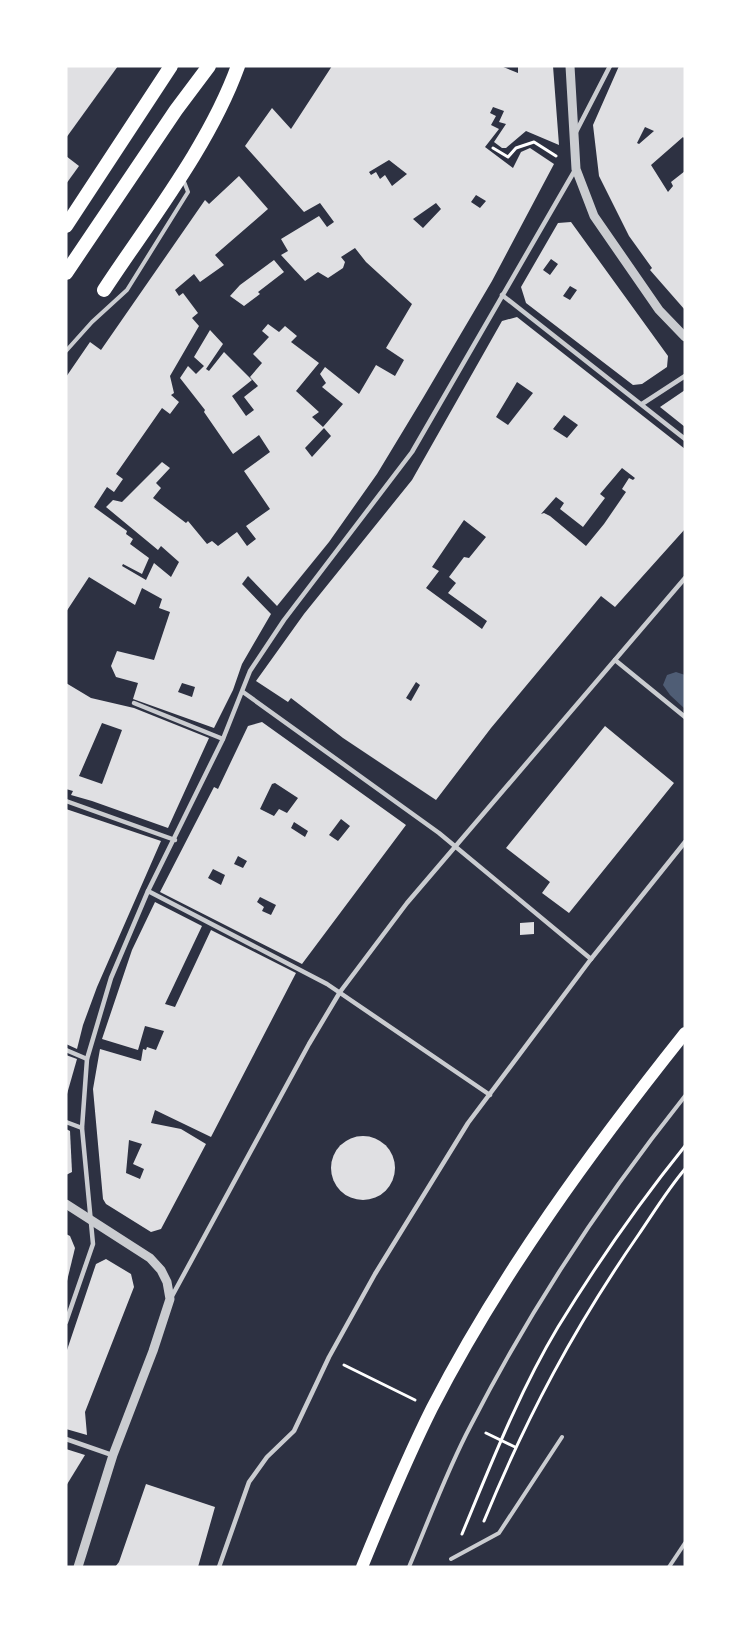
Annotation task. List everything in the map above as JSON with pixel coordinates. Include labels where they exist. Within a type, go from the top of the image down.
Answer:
[{"type":"highway","points":[[66,226],[171,66]]},
{"type":"highway","points":[[66,273],[209,66]]},
{"type":"highway","points":[[104,290],[181,174],[230,88],[238,66]]},
{"type":"main road","points":[[362,1567],[407,1459],[459,1359],[557,1202],[612,1124],[685,1033]]},
{"type":"street","points":[[570,66],[576,169],[594,216],[659,310],[685,337]]},
{"type":"street","points":[[574,135],[610,66]]},
{"type":"street","points":[[66,1322],[93,1244],[89,1218],[82,1128],[87,1059],[111,978],[148,891],[175,840],[223,739],[250,671],[284,620],[412,452],[576,169]]},
{"type":"street","points":[[502,295],[685,439]]},
{"type":"street","points":[[642,404],[685,376]]},
{"type":"street","points":[[78,1567],[113,1455],[153,1352],[170,1299],[309,1044],[340,992],[407,903],[685,578]]},
{"type":"street","points":[[615,660],[685,717]]},
{"type":"street","points":[[243,692],[455,846],[591,959]]},
{"type":"street","points":[[134,703],[223,739]]},
{"type":"street","points":[[66,801],[175,840]]},
{"type":"street","points":[[219,1567],[249,1482],[267,1457],[294,1431],[329,1357],[375,1274],[468,1123],[591,959],[685,842]]},
{"type":"street","points":[[148,891],[340,992],[490,1095]]},
{"type":"street","points":[[66,1050],[87,1059]]},
{"type":"street","points":[[66,1122],[82,1128]]},
{"type":"street","points":[[66,1204],[150,1258],[161,1270],[167,1282],[170,1299]]},
{"type":"street","points":[[66,1439],[113,1455]]},
{"type":"lane","points":[[66,351],[92,322],[127,290],[188,192],[181,174]]},
{"type":"lane","points":[[409,1567],[470,1426],[550,1284],[625,1174],[685,1096]]},
{"type":"lane","points":[[451,1559],[499,1533],[562,1437]]},
{"type":"lane","points":[[669,1567],[685,1543]]},
{"type":"path","points":[[494,148],[508,157],[516,148],[534,142],[576,169]]},
{"type":"path","points":[[451,1559],[501,1440],[558,1328],[645,1199],[685,1146]]},
{"type":"path","points":[[473,1547],[515,1447],[570,1340],[621,1259],[685,1169]]},
{"type":"water","points":[[676,672],[685,675],[685,709],[670,695],[663,685],[667,675]]},
{"type":"building","points":[[66,66],[118,66],[66,138]]},
{"type":"building","points":[[332,66],[501,66],[518,73],[518,66],[553,66],[559,145],[526,131],[506,148],[502,148],[494,142],[506,124],[499,122],[504,111],[493,107],[490,113],[496,116],[491,125],[499,129],[485,147],[513,168],[521,152],[530,148],[554,164],[492,281],[423,398],[377,474],[329,542],[277,606],[248,576],[242,584],[271,614],[242,664],[233,690],[214,728],[133,699],[138,683],[116,677],[111,666],[117,651],[154,660],[170,612],[159,608],[162,599],[142,588],[135,605],[89,577],[66,612],[66,377],[90,342],[101,350],[205,200],[209,204],[239,176],[268,209],[215,255],[224,265],[200,282],[194,274],[175,290],[179,296],[183,293],[198,313],[192,318],[199,326],[170,376],[174,393],[171,395],[179,402],[170,414],[162,408],[116,474],[123,479],[114,492],[107,487],[94,507],[127,531],[126,534],[133,539],[130,544],[149,558],[142,574],[123,564],[122,566],[146,580],[154,563],[171,577],[179,562],[161,546],[158,550],[106,507],[113,500],[122,502],[162,462],[170,468],[156,483],[161,488],[153,498],[186,523],[188,521],[207,544],[212,541],[218,546],[237,532],[247,546],[256,539],[246,526],[270,509],[244,471],[270,452],[259,435],[233,454],[204,412],[205,410],[180,378],[188,366],[196,374],[204,366],[194,357],[210,330],[223,344],[206,369],[209,371],[224,352],[252,380],[232,396],[246,416],[254,410],[244,397],[258,386],[250,377],[262,363],[253,354],[269,337],[262,331],[268,324],[279,332],[285,326],[297,336],[291,342],[319,363],[296,391],[319,412],[312,417],[323,427],[343,404],[322,387],[326,383],[320,374],[325,367],[359,394],[376,365],[395,376],[404,360],[386,348],[412,304],[366,262],[355,248],[341,257],[345,262],[343,268],[328,278],[318,272],[305,281],[281,255],[288,251],[281,239],[319,216],[327,227],[334,222],[320,203],[304,212],[245,146],[272,108],[291,129]],"holes":[[[389,160],[407,174],[392,186],[385,175],[380,179],[376,172],[371,175],[369,172]],[[476,195],[486,201],[480,208],[471,202]],[[436,203],[441,209],[423,228],[413,219]],[[324,428],[331,436],[312,457],[305,448]],[[182,683],[195,687],[192,697],[178,692]]]},
{"type":"building","points":[[619,66],[685,66],[685,139],[683,137],[651,165],[668,192],[673,186],[671,182],[685,171],[685,310],[650,270],[652,268],[629,236],[599,176],[593,125]],"holes":[[[645,127],[654,131],[639,144],[637,143]]]},
{"type":"building","points":[[66,156],[79,166],[66,184]]},
{"type":"building","points":[[571,222],[668,356],[667,367],[642,384],[633,385],[526,303],[521,287],[558,223]],"holes":[[[551,259],[558,264],[550,275],[543,270]],[[570,286],[577,290],[570,300],[563,296]]]},
{"type":"building","points":[[274,260],[284,272],[258,292],[260,294],[244,306],[230,296],[240,285]]},
{"type":"building","points":[[517,317],[685,449],[685,529],[615,607],[601,596],[491,728],[436,800],[343,738],[291,698],[288,702],[256,681],[304,614],[412,480],[502,321]],"holes":[[[517,382],[533,393],[508,425],[496,417]],[[564,415],[578,425],[567,438],[553,429]],[[622,468],[635,478],[633,480],[629,478],[622,489],[626,492],[586,546],[550,516],[544,513],[541,514],[556,497],[564,503],[560,509],[583,527],[605,498],[600,494]],[[464,520],[486,537],[469,558],[464,557],[449,577],[456,583],[448,593],[487,621],[482,629],[426,588],[439,571],[432,567]],[[416,682],[420,685],[411,701],[406,698]]]},
{"type":"building","points":[[685,390],[685,427],[660,407]]},
{"type":"building","points":[[66,683],[91,698],[134,708],[209,738],[168,828],[71,795],[73,791],[66,789]],"holes":[[[102,723],[122,730],[102,784],[79,776]]]},
{"type":"building","points":[[262,722],[406,825],[302,964],[160,892],[214,787],[218,789],[248,726]],"holes":[[[275,783],[298,798],[287,813],[279,809],[274,816],[260,809],[272,784]],[[341,819],[350,826],[338,841],[329,835]],[[294,822],[308,831],[305,837],[291,828]],[[238,856],[247,861],[243,868],[234,864]],[[213,869],[225,875],[221,885],[208,878]],[[260,897],[276,905],[271,915],[262,911],[264,907],[257,902]]]},
{"type":"building","points":[[605,726],[674,783],[569,913],[542,893],[550,882],[506,848]]},
{"type":"building","points":[[66,809],[161,841],[97,987],[83,1025],[77,1049],[66,1044]]},
{"type":"building","points":[[155,902],[202,926],[165,1004],[175,1007],[211,930],[296,973],[211,1137],[155,1110],[151,1123],[181,1129],[206,1144],[161,1229],[151,1232],[106,1204],[103,1199],[93,1089],[100,1049],[141,1061],[143,1049],[146,1050],[147,1047],[156,1050],[164,1031],[145,1026],[138,1050],[102,1039],[132,950]],"holes":[[[129,1140],[142,1144],[133,1164],[144,1169],[140,1179],[126,1173]]]},
{"type":"building","points":[[534,922],[534,934],[520,935],[520,923]]},
{"type":"building","points":[[66,1055],[77,1059],[67,1094],[66,1094]]},
{"type":"building","points":[[66,1129],[70,1131],[72,1172],[66,1175]]},
{"type":"building","points":[[363,1136],[375,1139],[386,1145],[392,1156],[395,1168],[392,1180],[386,1191],[375,1197],[363,1200],[351,1197],[340,1191],[334,1180],[331,1168],[334,1156],[340,1145],[351,1139]]},
{"type":"building","points":[[66,1234],[70,1236],[75,1248],[67,1281]]},
{"type":"building","points":[[106,1259],[131,1274],[134,1287],[85,1412],[87,1435],[66,1429],[66,1353],[96,1264]]},
{"type":"building","points":[[66,1449],[85,1455],[66,1486]]},
{"type":"building","points":[[146,1484],[215,1507],[198,1567],[115,1567],[119,1562]]}]
